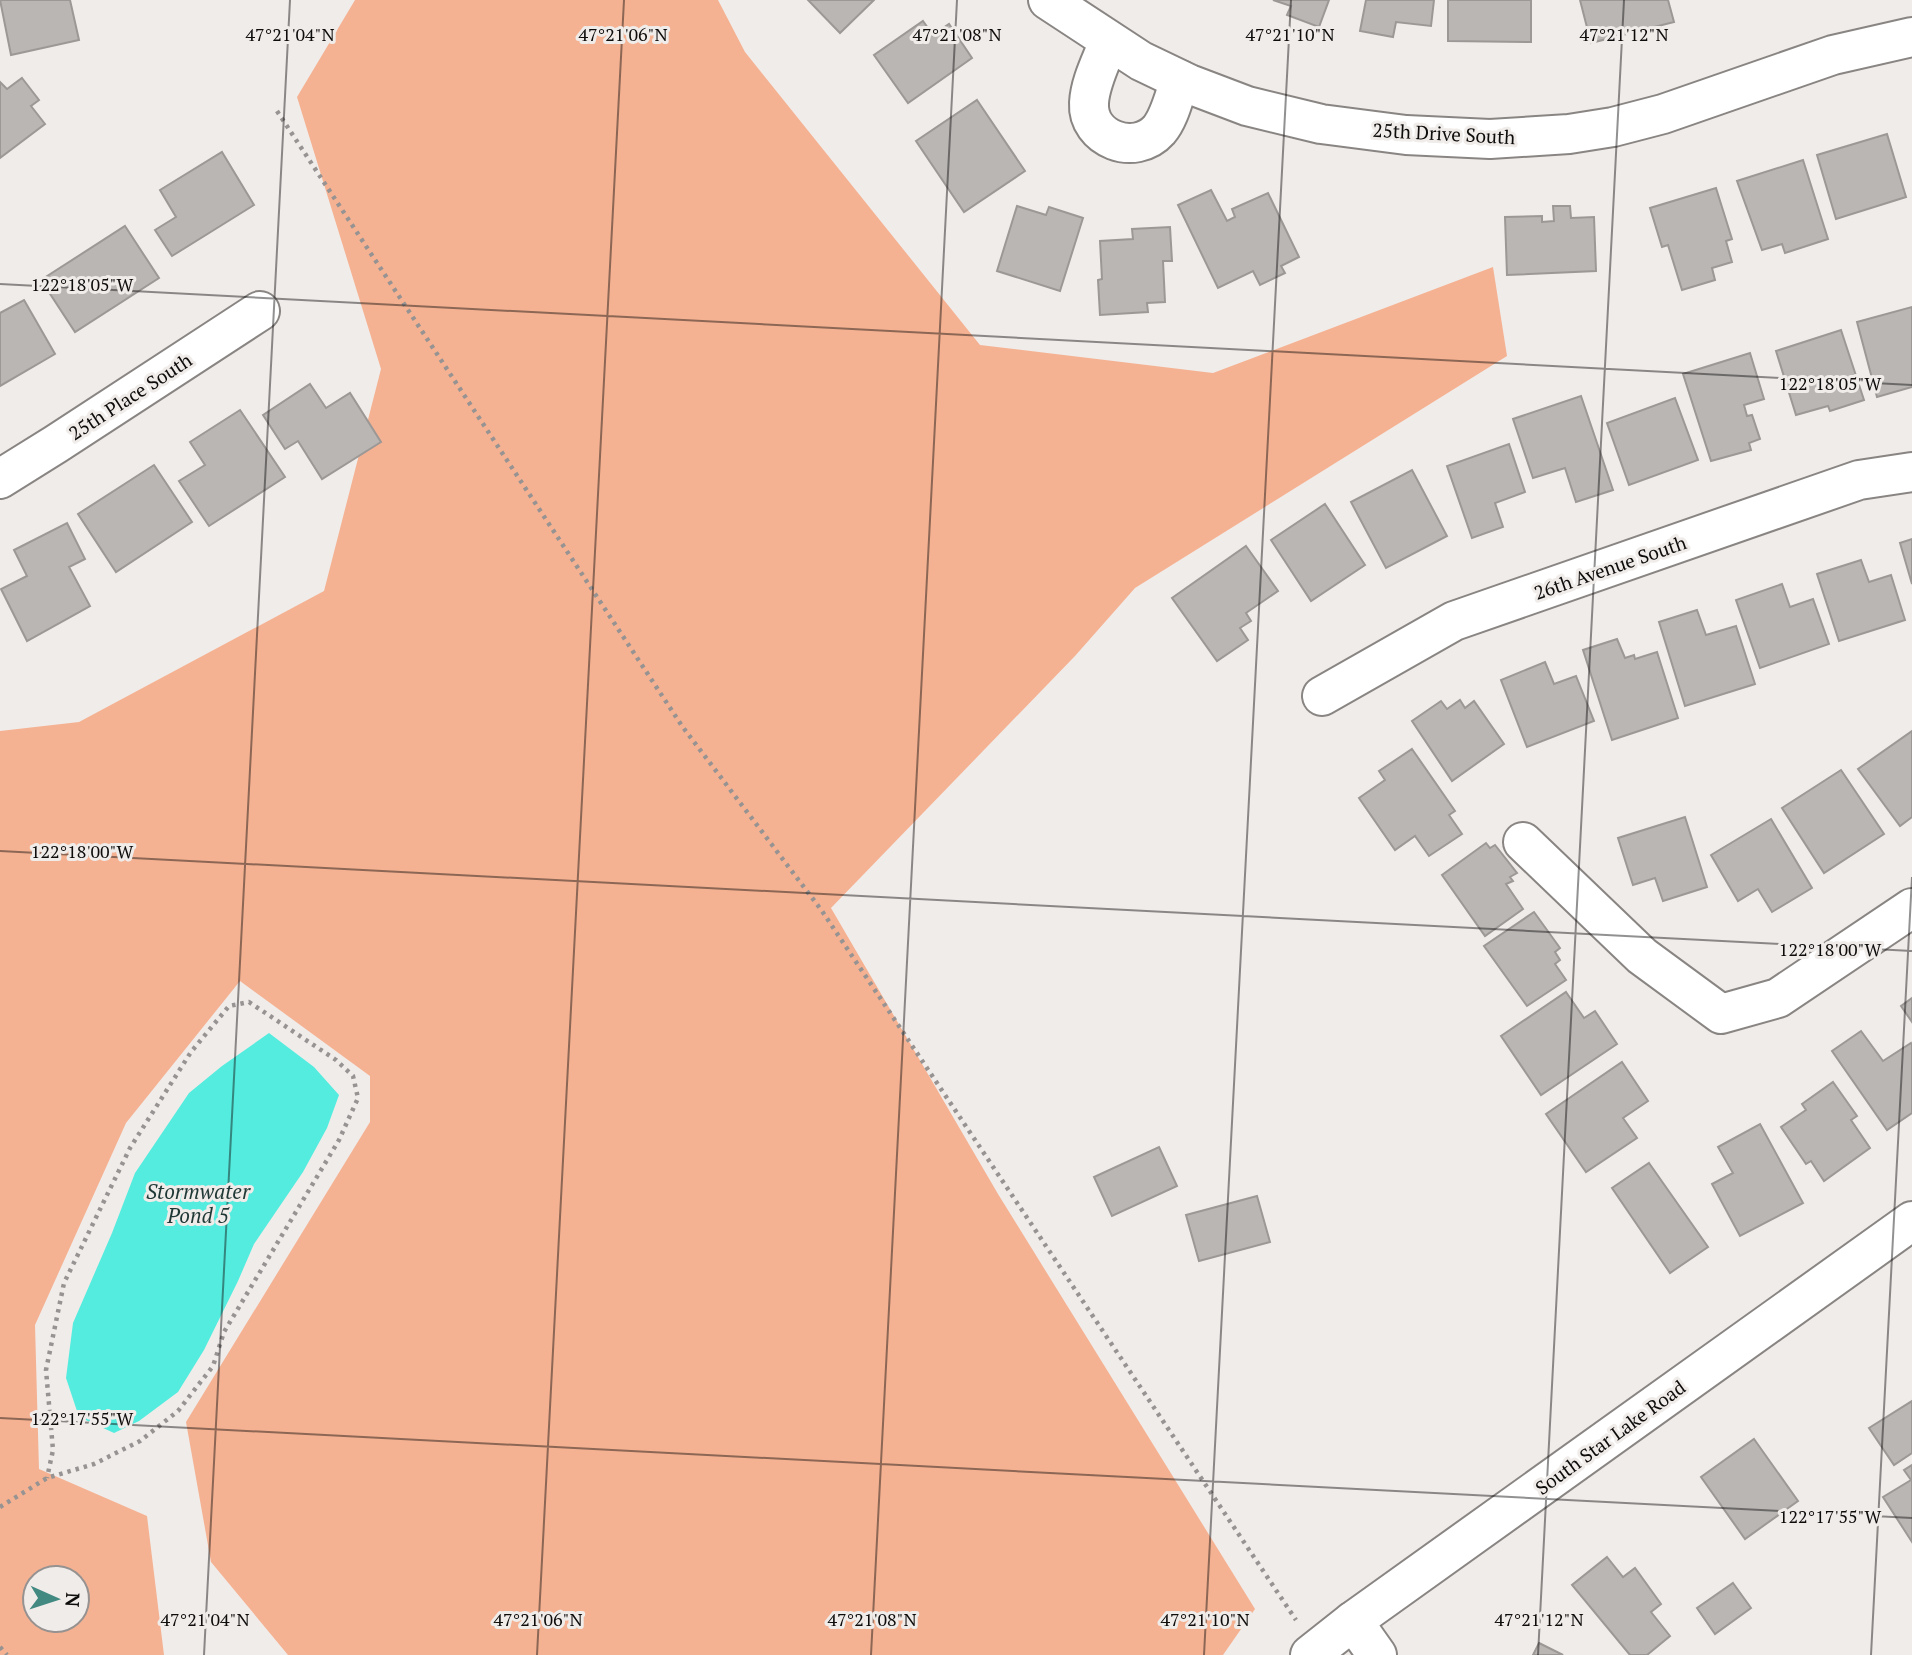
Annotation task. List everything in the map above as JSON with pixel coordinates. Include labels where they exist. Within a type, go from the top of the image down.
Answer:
[{"type":"street","name":"25th Drive South","points":[[1048,0],[1141,61],[1180,80],[1247,106],[1321,124],[1406,135],[1490,139],[1569,134],[1614,127],[1663,114],[1833,55],[1912,37]]},
{"type":"street","points":[[1110,41],[1091,90],[1089,106],[1093,121],[1102,133],[1116,141],[1131,144],[1146,140],[1159,130],[1167,117],[1180,80]]},
{"type":"street","name":"25th Place South","points":[[0,479],[260,312]]},
{"type":"street","name":"26th Avenue South","points":[[1322,696],[1454,621],[1859,480],[1912,472]]},
{"type":"street","points":[[1522,842],[1642,956],[1721,1014],[1779,998],[1912,908]]},
{"type":"street","name":"South Star Lake Road","points":[[1313,1653],[1353,1621],[1912,1221]]},
{"type":"street","points":[[1353,1621],[1377,1655]]},
{"type":"path","points":[[277,111],[681,726],[822,911],[1313,1653]]},
{"type":"path","points":[[0,1507],[47,1478],[94,1464],[140,1441],[178,1411],[213,1366],[224,1332],[339,1140],[358,1098],[353,1076],[336,1060],[249,1002],[229,1006],[191,1052],[130,1148],[64,1283],[46,1370],[53,1450],[47,1478]]},
{"type":"path","points":[[0,1647],[7,1655]]},
{"type":"shaded area","points":[[355,0],[718,0],[745,52],[980,345],[1213,373],[1493,267],[1507,356],[1135,588],[1075,656],[831,908],[998,1194],[1255,1609],[1223,1655],[288,1655],[211,1562],[186,1422],[370,1122],[370,1076],[240,981],[126,1123],[35,1325],[39,1469],[147,1516],[164,1655],[0,1655],[0,731],[79,722],[324,591],[381,369],[297,97]]},
{"type":"water","name":"Stormwater Pond 5","points":[[269,1033],[314,1067],[339,1095],[327,1128],[303,1172],[254,1244],[204,1350],[178,1392],[139,1421],[114,1433],[79,1417],[66,1378],[73,1323],[135,1173],[189,1093]]},
{"type":"building","points":[[0,0],[70,0],[79,40],[11,55]]},
{"type":"building","points":[[808,0],[874,0],[840,33]]},
{"type":"building","points":[[1273,0],[1329,0],[1319,27],[1287,15],[1291,6]]},
{"type":"building","points":[[1366,0],[1434,0],[1431,26],[1396,22],[1393,37],[1360,31]]},
{"type":"building","points":[[1448,0],[1531,0],[1531,42],[1448,41]]},
{"type":"building","points":[[1580,0],[1668,0],[1674,22],[1591,43]]},
{"type":"building","points":[[923,21],[933,35],[949,24],[972,58],[908,103],[874,55]]},
{"type":"building","points":[[22,78],[39,100],[31,106],[45,124],[0,158],[0,82],[7,89]]},
{"type":"building","points":[[977,100],[1025,171],[964,212],[916,141]]},
{"type":"building","points":[[1887,134],[1906,197],[1836,219],[1817,155]]},
{"type":"building","points":[[222,152],[254,205],[172,256],[155,230],[176,217],[160,190]]},
{"type":"building","points":[[1803,160],[1828,239],[1785,253],[1782,244],[1762,250],[1737,181]]},
{"type":"building","points":[[1716,188],[1732,239],[1726,241],[1732,262],[1712,268],[1715,280],[1682,290],[1668,245],[1662,247],[1650,208]]},
{"type":"building","points":[[1211,190],[1227,221],[1235,217],[1232,209],[1268,193],[1299,257],[1281,266],[1285,273],[1260,285],[1253,271],[1218,288],[1178,205]]},
{"type":"building","points":[[1017,206],[1046,215],[1049,207],[1083,218],[1060,291],[997,271]]},
{"type":"building","points":[[1553,206],[1570,206],[1571,218],[1594,217],[1596,271],[1507,275],[1505,217],[1542,216],[1542,222],[1554,221]]},
{"type":"building","points":[[125,226],[159,278],[75,332],[41,280]]},
{"type":"building","points":[[1170,227],[1172,261],[1163,261],[1165,302],[1147,303],[1148,312],[1100,315],[1100,241],[1133,239],[1132,229]]},
{"type":"building","points":[[24,300],[55,354],[0,386],[0,313]]},
{"type":"building","points":[[1912,307],[1912,387],[1877,397],[1857,322]]},
{"type":"building","points":[[1841,330],[1864,400],[1830,411],[1828,406],[1796,415],[1776,351]]},
{"type":"building","points":[[1750,353],[1764,399],[1744,405],[1747,416],[1752,415],[1760,439],[1749,443],[1751,450],[1711,461],[1683,374]]},
{"type":"building","points":[[310,384],[326,408],[350,393],[381,442],[322,479],[298,441],[285,449],[263,415]]},
{"type":"building","points":[[1581,396],[1613,490],[1576,502],[1565,468],[1533,478],[1513,419]]},
{"type":"building","points":[[1675,398],[1698,460],[1629,485],[1607,423]]},
{"type":"building","points":[[240,410],[285,477],[209,526],[179,481],[205,465],[190,442]]},
{"type":"building","points":[[1509,444],[1525,492],[1495,503],[1503,527],[1472,538],[1447,466]]},
{"type":"building","points":[[154,465],[192,522],[116,572],[78,514]]},
{"type":"building","points":[[1412,470],[1447,536],[1386,568],[1351,502]]},
{"type":"building","points":[[1325,504],[1365,565],[1311,601],[1271,540]]},
{"type":"building","points":[[67,523],[85,559],[69,567],[90,606],[27,641],[1,589],[27,576],[14,550]]},
{"type":"building","points":[[1912,539],[1912,584],[1900,543]]},
{"type":"building","points":[[1246,546],[1278,591],[1246,613],[1251,621],[1240,628],[1248,640],[1217,661],[1172,598]]},
{"type":"building","points":[[1861,560],[1869,582],[1891,575],[1905,620],[1839,641],[1817,574]]},
{"type":"building","points":[[1782,584],[1790,607],[1813,599],[1829,644],[1760,668],[1736,600]]},
{"type":"building","points":[[1697,610],[1706,635],[1736,626],[1755,684],[1685,706],[1659,622]]},
{"type":"building","points":[[1617,639],[1625,658],[1634,655],[1635,659],[1657,652],[1678,718],[1612,740],[1583,650]]},
{"type":"building","points":[[1545,662],[1554,684],[1576,676],[1594,721],[1527,747],[1501,680]]},
{"type":"building","points":[[1460,700],[1465,708],[1474,701],[1504,744],[1452,781],[1412,721],[1441,701],[1447,709]]},
{"type":"building","points":[[1912,731],[1912,817],[1900,826],[1858,769]]},
{"type":"building","points":[[1412,749],[1455,811],[1449,815],[1462,834],[1429,856],[1415,836],[1395,850],[1359,798],[1385,780],[1379,771]]},
{"type":"building","points":[[1841,770],[1884,834],[1824,873],[1782,808]]},
{"type":"building","points":[[1685,817],[1707,887],[1663,901],[1655,878],[1633,885],[1618,838]]},
{"type":"building","points":[[1771,819],[1812,888],[1772,912],[1758,889],[1738,901],[1711,855]]},
{"type":"building","points":[[1486,843],[1490,848],[1495,845],[1517,873],[1510,877],[1513,881],[1506,884],[1523,909],[1485,936],[1442,875]]},
{"type":"building","points":[[1534,912],[1560,948],[1555,952],[1560,960],[1555,964],[1566,980],[1527,1006],[1484,946]]},
{"type":"building","points":[[1566,992],[1584,1018],[1595,1011],[1617,1044],[1541,1095],[1501,1036]]},
{"type":"building","points":[[1912,998],[1912,1022],[1901,1006]]},
{"type":"building","points":[[1861,1031],[1883,1061],[1911,1043],[1912,1045],[1912,1113],[1887,1130],[1832,1051]]},
{"type":"building","points":[[1622,1062],[1648,1101],[1623,1118],[1637,1138],[1586,1172],[1546,1114]]},
{"type":"building","points":[[1833,1082],[1857,1116],[1851,1120],[1870,1148],[1824,1181],[1811,1161],[1806,1164],[1781,1127],[1806,1110],[1802,1104]]},
{"type":"building","points":[[1760,1124],[1803,1203],[1740,1236],[1712,1184],[1733,1173],[1718,1147]]},
{"type":"building","points":[[1159,1147],[1177,1186],[1112,1216],[1094,1177]]},
{"type":"building","points":[[1649,1163],[1708,1247],[1670,1273],[1612,1188]]},
{"type":"building","points":[[1257,1196],[1270,1242],[1199,1261],[1186,1215]]},
{"type":"building","points":[[1912,1401],[1912,1453],[1894,1465],[1869,1428]]},
{"type":"building","points":[[1754,1439],[1798,1501],[1745,1539],[1701,1477]]},
{"type":"building","points":[[1912,1465],[1912,1542],[1883,1497],[1911,1480],[1904,1470]]},
{"type":"building","points":[[1607,1557],[1623,1577],[1635,1568],[1661,1604],[1651,1612],[1670,1636],[1647,1655],[1630,1655],[1572,1585]]},
{"type":"building","points":[[1733,1583],[1751,1608],[1715,1634],[1697,1608]]},
{"type":"building","points":[[1539,1643],[1563,1655],[1533,1655]]}]
